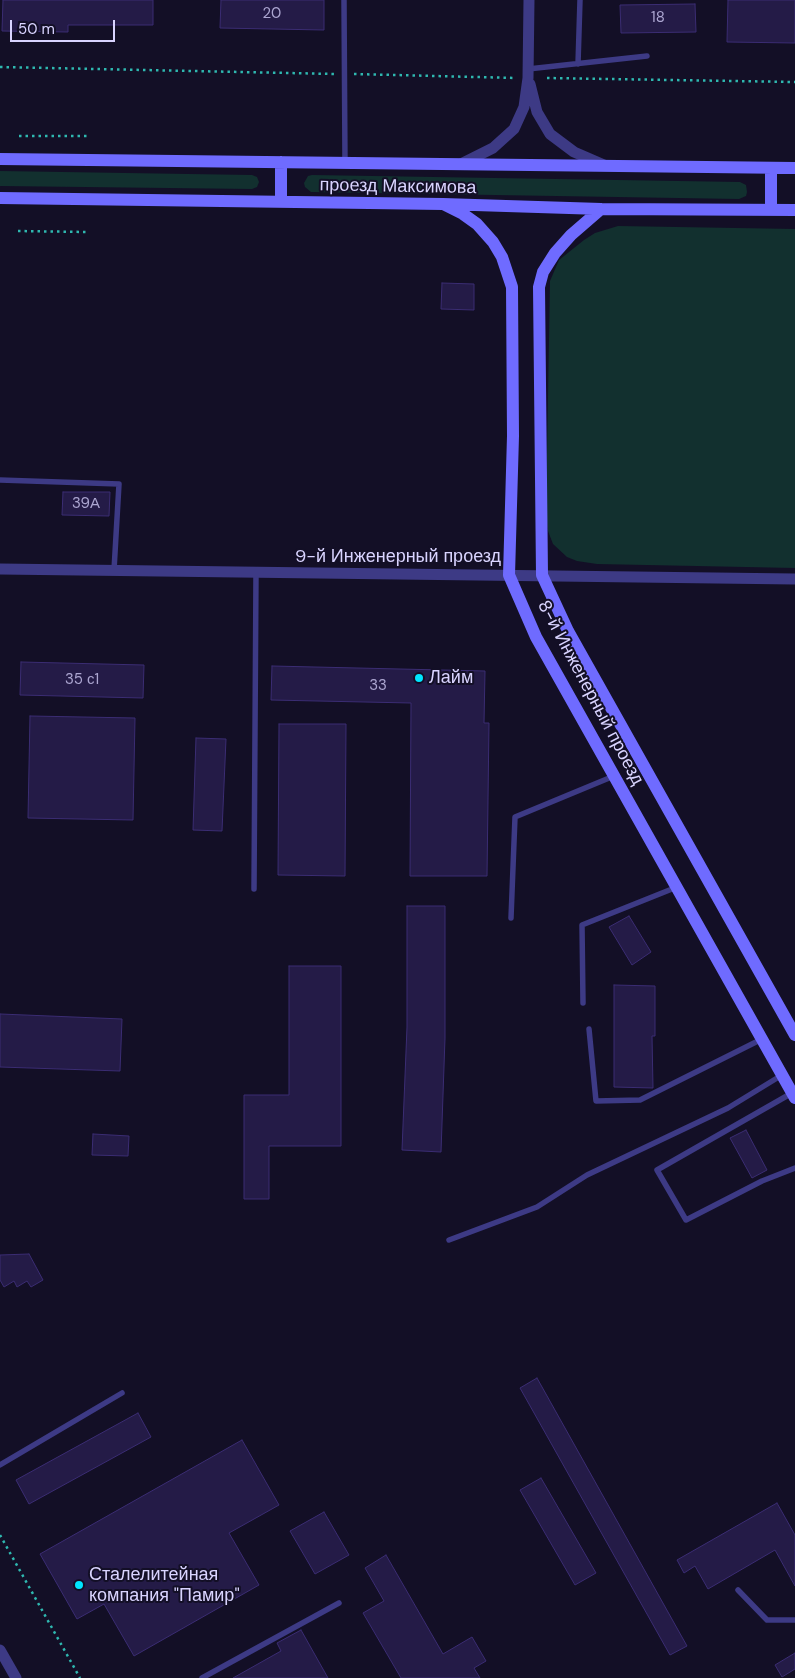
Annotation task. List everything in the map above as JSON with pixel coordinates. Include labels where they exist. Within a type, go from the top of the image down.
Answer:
[{"type":"street","points":[[458,165],[493,148],[514,128],[524,107],[528,73],[529,0]]},
{"type":"street","points":[[528,73],[537,112],[550,134],[574,152],[608,166]]},
{"type":"street","name":"проезд Максимова","points":[[0,159],[795,168]]},
{"type":"street","points":[[280,162],[281,202]]},
{"type":"street","points":[[770,168],[772,209]]},
{"type":"street","name":"проезд Максимова","points":[[0,198],[443,204],[601,209],[795,210]]},
{"type":"street","name":"8-й Инженерный проезд","points":[[443,204],[463,214],[477,224],[488,236],[502,257],[512,287],[514,436],[509,575],[536,637],[794,1095]]},
{"type":"street","name":"8-й Инженерный проезд","points":[[601,209],[571,235],[555,253],[543,272],[539,287],[542,575],[568,631],[795,1035]]},
{"type":"street","name":"9-й Инженерный проезд","points":[[0,569],[795,579]]},
{"type":"street","points":[[0,1650],[16,1678]]},
{"type":"lane","points":[[344,0],[345,163]]},
{"type":"lane","points":[[578,64],[580,0]]},
{"type":"lane","points":[[528,73],[578,64],[647,56]]},
{"type":"lane","points":[[0,480],[119,484],[114,570]]},
{"type":"lane","points":[[254,890],[256,573]]},
{"type":"lane","points":[[510,918],[515,816],[614,776]]},
{"type":"lane","points":[[583,1003],[582,925],[677,888]]},
{"type":"lane","points":[[589,1028],[596,1101],[640,1100],[762,1039]]},
{"type":"lane","points":[[449,1240],[537,1207],[587,1175],[728,1108],[782,1075]]},
{"type":"lane","points":[[794,1095],[657,1170],[686,1220],[762,1181],[795,1168]]},
{"type":"lane","points":[[0,1465],[122,1393]]},
{"type":"lane","points":[[738,1590],[767,1620],[795,1620]]},
{"type":"lane","points":[[202,1678],[339,1604]]},
{"type":"path","points":[[0,67],[344,74],[528,73],[795,82]]},
{"type":"path","points":[[19,136],[89,136]]},
{"type":"path","points":[[18,231],[86,232]]},
{"type":"path","points":[[0,1535],[80,1678]]},
{"type":"green space","points":[[0,171],[252,175],[257,177],[259,182],[257,187],[252,189],[0,186]]},
{"type":"green space","points":[[308,176],[740,182],[746,185],[747,192],[746,196],[739,199],[311,192],[305,187],[304,183]]},
{"type":"green space","points":[[618,226],[795,229],[795,568],[597,564],[577,561],[567,557],[553,544],[548,531],[546,512],[550,281],[559,260],[595,233]]},
{"type":"building","points":[[3,0],[153,0],[153,25],[68,25],[68,32],[2,31]]},
{"type":"building","points":[[221,0],[324,0],[324,30],[220,28]]},
{"type":"building","points":[[728,0],[795,0],[795,43],[727,42]]},
{"type":"building","points":[[695,4],[696,32],[621,33],[620,5]]},
{"type":"building","points":[[442,283],[474,284],[474,310],[441,309]]},
{"type":"building","points":[[63,492],[110,492],[109,516],[62,515]]},
{"type":"building","points":[[21,662],[144,665],[143,698],[20,695]]},
{"type":"building","points":[[272,666],[485,671],[484,723],[489,723],[487,876],[410,876],[411,703],[271,700]]},
{"type":"building","points":[[30,716],[135,718],[133,820],[28,818]]},
{"type":"building","points":[[279,724],[346,724],[345,876],[278,875]]},
{"type":"building","points":[[196,738],[226,739],[222,831],[193,830]]},
{"type":"building","points":[[407,906],[445,906],[445,1038],[441,1152],[402,1150],[407,1027]]},
{"type":"building","points":[[629,916],[651,952],[632,965],[609,927]]},
{"type":"building","points":[[289,966],[341,966],[341,1146],[269,1146],[269,1199],[244,1199],[244,1095],[289,1095]]},
{"type":"building","points":[[614,985],[655,986],[655,1036],[652,1036],[653,1088],[614,1087]]},
{"type":"building","points":[[0,1014],[122,1019],[120,1071],[0,1067]]},
{"type":"building","points":[[746,1130],[767,1170],[752,1178],[730,1138]]},
{"type":"building","points":[[93,1134],[129,1136],[128,1156],[92,1155]]},
{"type":"building","points":[[29,1254],[43,1280],[31,1287],[27,1281],[17,1287],[14,1281],[4,1287],[0,1280],[0,1255]]},
{"type":"building","points":[[537,1378],[687,1646],[670,1655],[520,1388]]},
{"type":"building","points":[[138,1413],[151,1437],[29,1504],[16,1480]]},
{"type":"building","points":[[242,1440],[279,1505],[229,1533],[259,1585],[134,1656],[104,1604],[77,1619],[40,1554]]},
{"type":"building","points":[[541,1478],[596,1573],[575,1585],[520,1490]]},
{"type":"building","points":[[777,1503],[795,1535],[795,1586],[775,1550],[708,1589],[695,1566],[684,1573],[677,1560]]},
{"type":"building","points":[[324,1512],[349,1555],[315,1574],[290,1531]]},
{"type":"building","points":[[386,1555],[443,1654],[472,1637],[486,1661],[474,1668],[480,1678],[401,1678],[363,1613],[384,1601],[365,1568]]},
{"type":"building","points":[[301,1630],[328,1678],[233,1678],[281,1651],[277,1643]]},
{"type":"building","points":[[795,1653],[795,1669],[782,1677],[775,1665]]},
{"type":"place","name":"Лайм","points":[[419,678]]},
{"type":"place","name":"Сталелитейная компания \"Памир\"","points":[[79,1585]]}]
